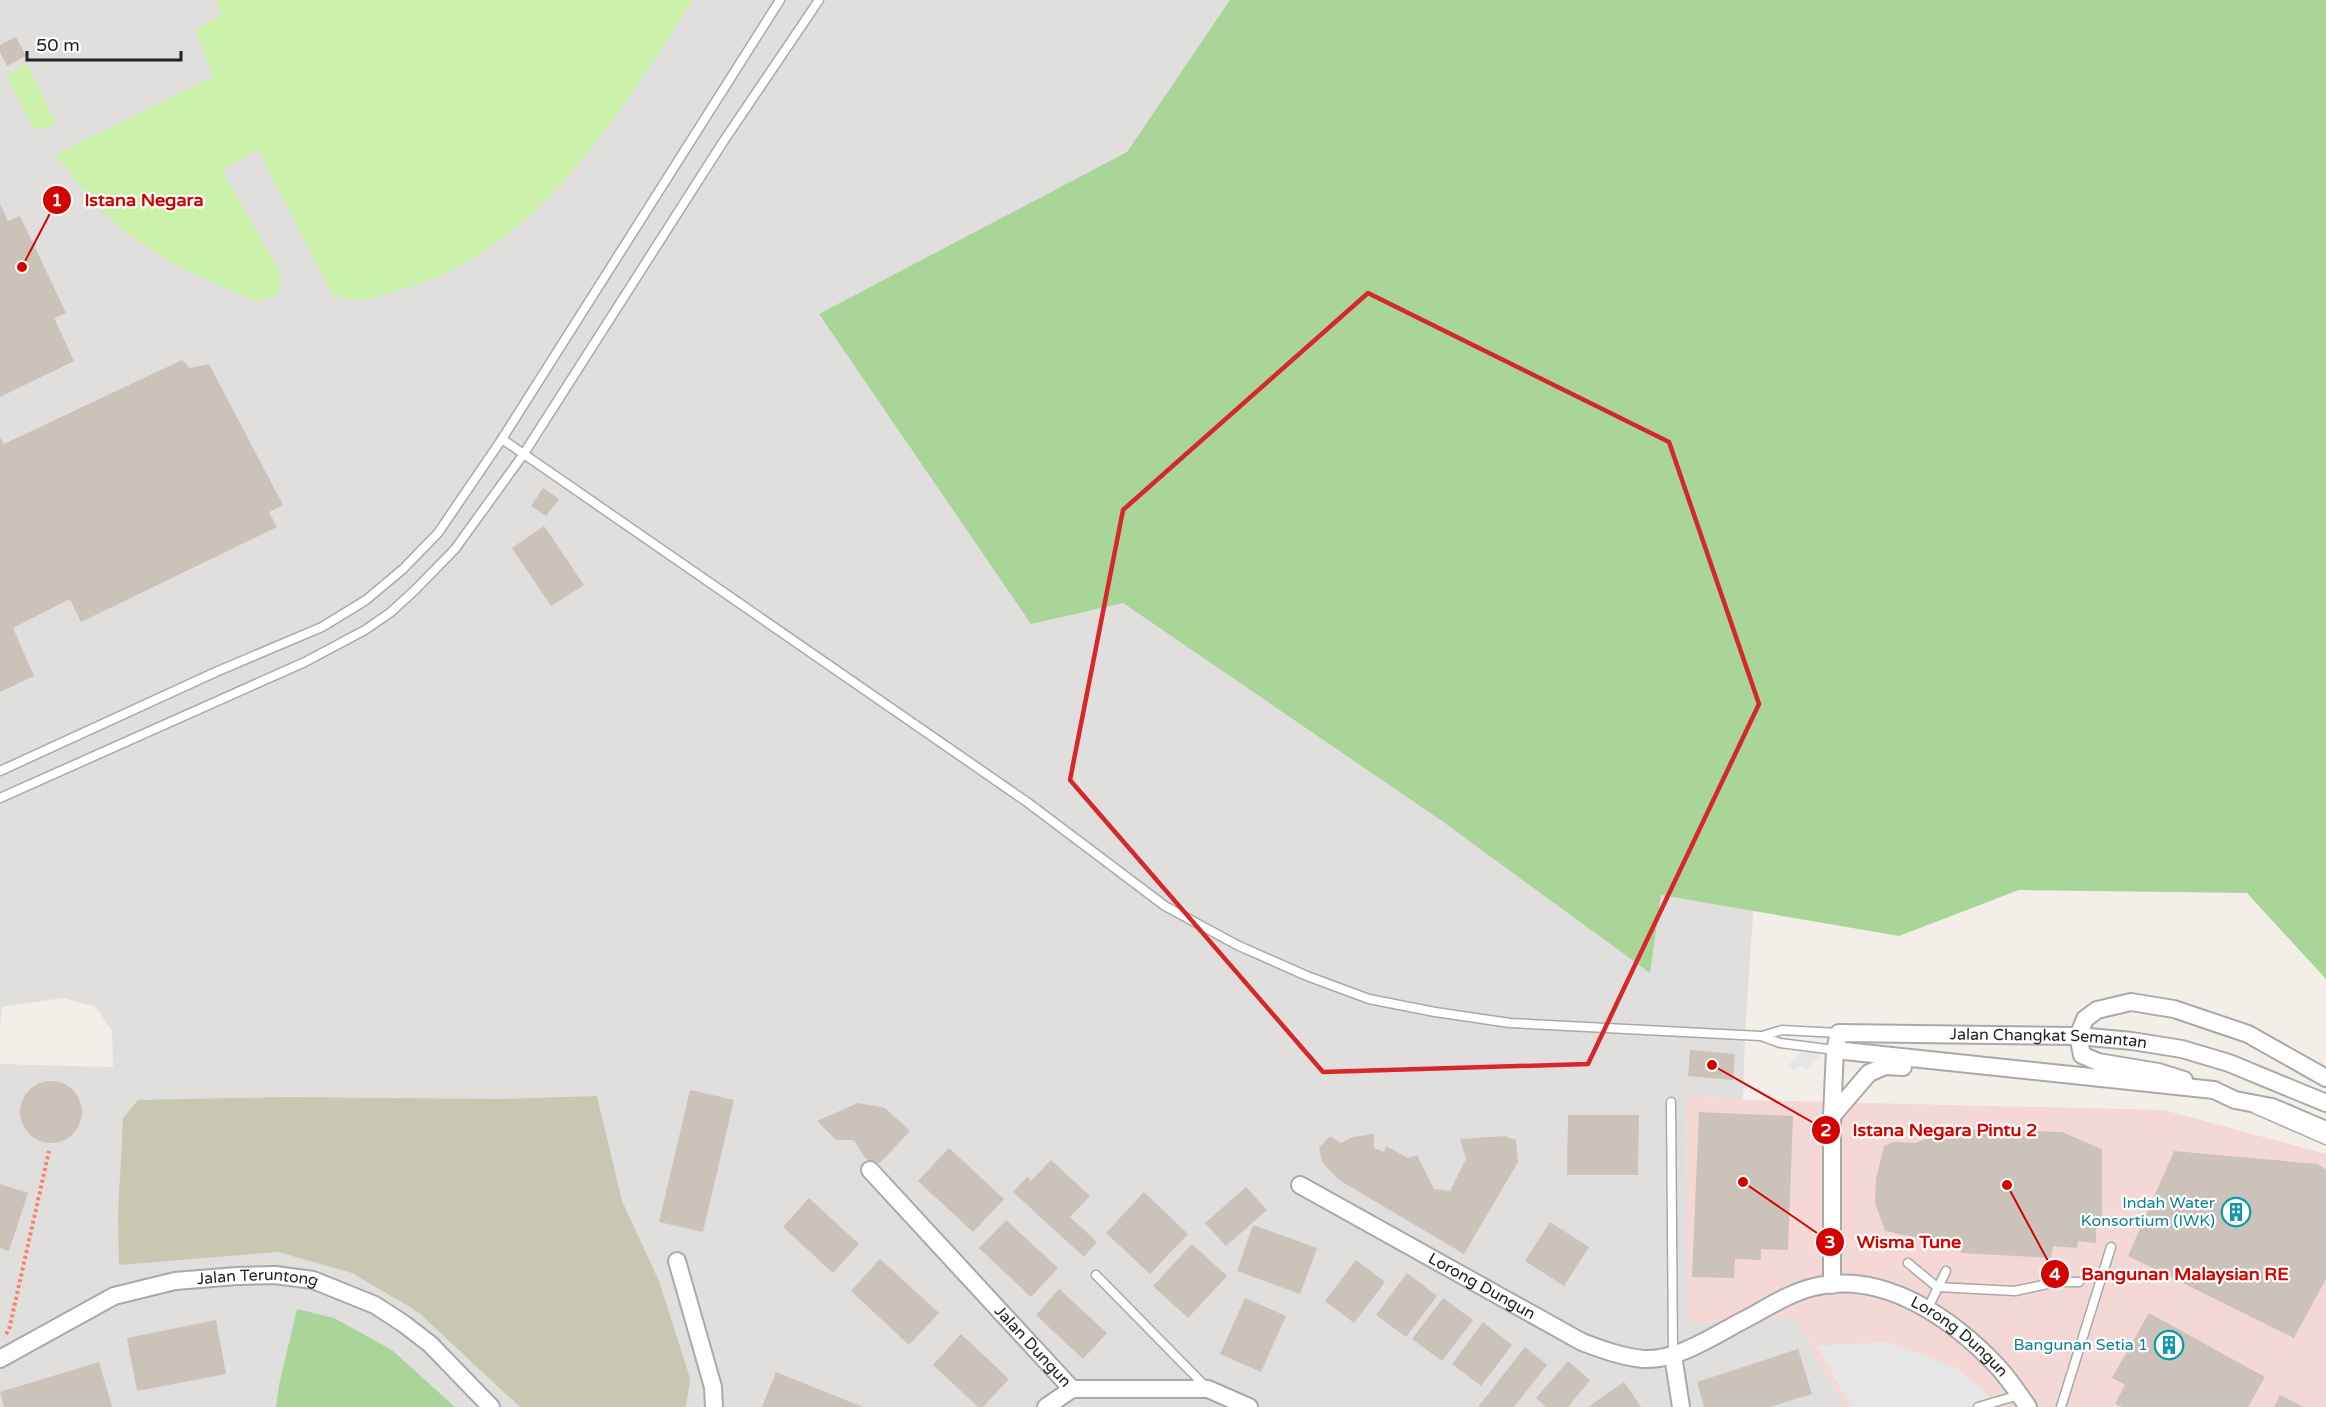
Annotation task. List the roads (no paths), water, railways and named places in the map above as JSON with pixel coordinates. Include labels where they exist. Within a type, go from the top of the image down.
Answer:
[{"type":"street","points":[[2214,1090],[2158,1072],[2098,1062],[2082,1055],[2078,1036],[2085,1018],[2097,1010],[2131,1002],[2174,1009],[2248,1034],[2326,1078]]},
{"type":"street","name":"Jalan Changkat Semantan","points":[[1839,1033],[2078,1036],[2132,1041],[2182,1049],[2229,1063],[2326,1103]]},
{"type":"street","points":[[1832,1285],[1832,1116],[1835,1050],[1839,1033]]},
{"type":"street","name":"Jalan Changkat Semantan","points":[[1835,1050],[2214,1090],[2235,1100],[2272,1107],[2326,1130]]},
{"type":"street","name":"Jalan Changkat Semantan","points":[[1832,1116],[1869,1073],[1885,1066],[1962,1071],[1982,1067]]},
{"type":"street","name":"Jalan Dungun","points":[[870,1170],[1072,1389],[1208,1389],[1249,1407]]},
{"type":"street","name":"Lorong Dungun","points":[[1300,1185],[1582,1342],[1618,1354],[1645,1359],[1673,1355],[1814,1287],[1852,1284],[1874,1286],[1927,1310],[1979,1348],[2000,1369],[2024,1401]]},
{"type":"street","points":[[677,1261],[713,1387],[714,1407]]},
{"type":"street","name":"Jalan Teruntong","points":[[0,1358],[114,1296],[175,1281],[275,1275],[314,1280],[375,1305],[430,1344],[491,1407]]},
{"type":"street","points":[[1673,1355],[1681,1407]]},
{"type":"street","points":[[1046,1407],[1072,1389]]},
{"type":"lane","points":[[0,771],[218,671],[322,627],[366,600],[403,569],[438,533],[502,439],[780,0]]},
{"type":"lane","points":[[0,798],[240,693],[305,662],[374,624],[391,612],[455,549],[523,455],[723,142],[819,0]]},
{"type":"lane","name":"Jalan Changkat Semantan","points":[[502,439],[1027,802],[1165,906],[1237,945],[1307,976],[1369,999],[1510,1023],[1744,1036],[1761,1036],[1782,1030],[1839,1033]]},
{"type":"lane","name":"Jalan Changkat Semantan","points":[[1761,1036],[1780,1043],[1835,1050]]},
{"type":"lane","points":[[2235,1100],[2326,1140]]},
{"type":"lane","points":[[1671,1102],[1673,1355]]},
{"type":"lane","points":[[2061,1407],[2111,1247]]},
{"type":"lane","points":[[1908,1263],[1937,1287],[2015,1291],[2057,1282],[2079,1282]]},
{"type":"lane","points":[[1927,1310],[1946,1271]]},
{"type":"lane","points":[[1096,1275],[1208,1389]]},
{"type":"lane","points":[[1978,1407],[2024,1401]]},
{"type":"place","name":"Istana Negara","points":[[22,267]]},
{"type":"place","name":"Istana Negara Pintu 2","points":[[1712,1065]]},
{"type":"place","name":"Wisma Tune","points":[[1743,1182]]},
{"type":"place","name":"Bangunan Malaysian RE","points":[[2007,1185]]},
{"type":"place","name":"Indah Water Konsortium (IWK)","points":[[2236,1212]]},
{"type":"place","name":"Bangunan Setia 1","points":[[2169,1345]]}]
